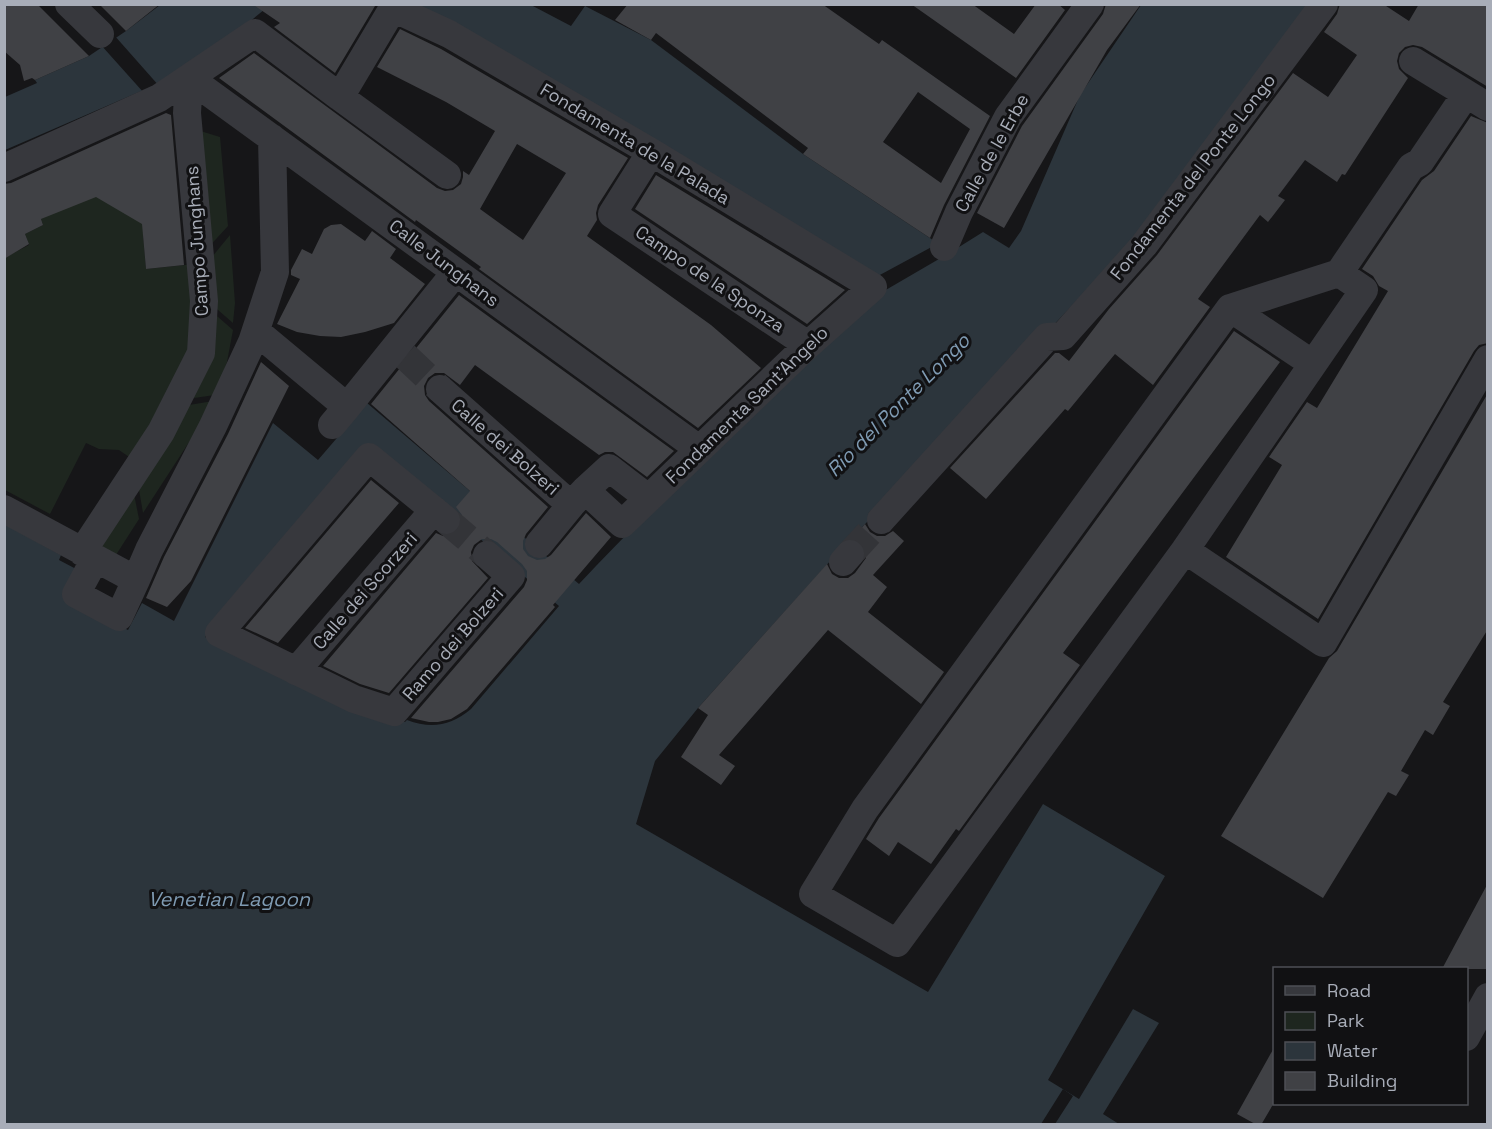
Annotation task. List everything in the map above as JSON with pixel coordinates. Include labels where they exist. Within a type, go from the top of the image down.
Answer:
[{"type":"street","points":[[69,4],[100,34]]},
{"type":"street","name":"Calle de le Erbe","points":[[944,247],[959,212],[1008,117],[1090,4]]},
{"type":"street","name":"Fondamenta del Ponte Longo","points":[[881,520],[1047,336],[1063,336],[1144,245],[1324,4]]},
{"type":"street","name":"Fondamenta de la Palada","points":[[340,97],[393,8],[449,34],[651,152],[873,287]]},
{"type":"street","points":[[4,168],[159,98],[255,33],[447,176]]},
{"type":"street","points":[[1339,273],[1364,290],[1185,550],[897,943],[813,894],[865,809],[1230,308],[1339,273],[1410,167],[1420,162],[1477,100],[1413,61]]},
{"type":"street","name":"Calle Junghans","points":[[189,78],[699,450]]},
{"type":"street","name":"Campo Junghans","points":[[136,580],[119,617],[76,594],[89,555],[161,432],[201,353],[204,301],[187,113],[189,78]]},
{"type":"street","points":[[4,509],[136,580],[257,332],[275,272],[272,138]]},
{"type":"street","name":"Campo de la Sponza","points":[[651,152],[612,214],[808,345]]},
{"type":"street","points":[[257,332],[339,416],[400,352],[455,273]]},
{"type":"street","name":"Fondamenta Sant'Angelo","points":[[622,524],[808,345],[873,287]]},
{"type":"street","points":[[1230,308],[1313,364]]},
{"type":"street","points":[[1185,550],[1323,643],[1488,359]]},
{"type":"street","name":"Calle dei Bolzeri","points":[[452,396],[578,498],[622,524]]},
{"type":"street","name":"Calle dei Scorzeri","points":[[369,457],[440,515],[296,671],[219,633],[369,457]]},
{"type":"street","points":[[578,498],[609,468],[648,498]]},
{"type":"street","name":"Calle dei Bolzeri","points":[[539,544],[578,498]]},
{"type":"street","name":"Ramo dei Bolzeri","points":[[296,671],[354,699],[394,712],[511,576],[487,555]]},
{"type":"street","points":[[1468,1035],[1488,997]]},
{"type":"green space","points":[[194,129],[220,137],[228,226],[205,251]]},
{"type":"green space","points":[[90,193],[138,215],[147,228],[143,234],[146,269],[195,264],[193,359],[135,461],[119,450],[99,449],[86,443],[50,514],[5,490],[4,258],[29,245],[25,234],[43,225],[41,219]]},
{"type":"green space","points":[[230,235],[235,303],[233,323],[210,303],[207,263]]},
{"type":"green space","points":[[210,310],[233,330],[227,362],[215,395],[187,399]]},
{"type":"green space","points":[[213,401],[208,413],[143,513],[137,478],[183,406]]},
{"type":"green space","points":[[132,484],[139,519],[114,558],[94,545]]},
{"type":"water","points":[[160,5],[270,5],[204,59],[146,89],[5,150],[5,97],[37,83],[35,80],[89,56]]},
{"type":"water","name":"Venetian Lagoon","points":[[410,5],[531,5],[571,26],[585,6],[651,40],[803,154],[951,252],[983,232],[1009,248],[1021,231],[1080,95],[1141,5],[1313,5],[1136,238],[832,559],[698,708],[655,761],[636,824],[928,992],[1043,804],[1165,876],[1048,1080],[1079,1099],[1133,1009],[1159,1023],[1103,1114],[1119,1124],[5,1124],[4,524],[61,555],[59,560],[78,570],[65,597],[128,630],[142,603],[174,621],[273,423],[318,460],[367,403],[579,584],[691,471],[884,291]],"holes":[[[370,445],[559,606],[471,709],[456,719],[433,725],[407,720],[405,722],[347,705],[205,637]]]},
{"type":"pier","points":[[114,35],[160,87],[144,93],[101,45]]},
{"type":"pier","points":[[939,243],[951,252],[884,291],[878,276]]},
{"type":"pier","points":[[1063,1089],[1073,1096],[1055,1124],[1041,1124]]},
{"type":"building","points":[[4,4],[37,4],[89,56],[35,80],[32,78],[24,81],[20,65],[4,51]]},
{"type":"building","points":[[99,4],[160,4],[126,31]]},
{"type":"building","points":[[252,4],[373,4],[375,6],[335,73],[274,27],[280,23]]},
{"type":"building","points":[[628,4],[822,4],[879,44],[882,40],[990,116],[944,205],[930,238],[803,154],[808,148],[656,33],[651,40],[615,20]],"holes":[[[918,92],[970,129],[941,183],[883,142]]]},
{"type":"building","points":[[911,4],[972,4],[1014,34],[1036,4],[1058,4],[1065,10],[1016,78]]},
{"type":"building","points":[[1106,4],[1141,4],[1107,50],[1004,228],[977,213],[1022,126],[1103,14]]},
{"type":"building","points":[[1340,4],[1383,4],[1409,21],[1419,4],[1488,4],[1488,87],[1422,47],[1413,45],[1405,47],[1399,53],[1397,61],[1399,69],[1408,78],[1345,175],[1342,174],[1337,182],[1305,160],[1278,196],[1285,200],[1268,222],[1260,215],[1198,299],[1210,307],[1153,385],[1115,354],[1068,411],[1065,409],[986,499],[950,468],[1055,353],[1059,353],[1069,361],[1109,309],[1157,255],[1293,73],[1328,97],[1357,55],[1324,32],[1337,14]]},
{"type":"building","points":[[400,29],[441,49],[628,158],[598,205],[597,220],[587,236],[711,325],[761,368],[698,428],[479,269],[481,267],[416,220],[415,222],[219,78],[254,53],[437,188],[445,191],[453,190],[461,184],[463,171],[469,175],[495,131],[446,102],[377,67]],"holes":[[[517,144],[566,173],[523,240],[480,209]]]},
{"type":"building","points":[[166,113],[171,115],[184,265],[146,269],[142,224],[96,197],[41,219],[43,225],[25,234],[29,244],[4,259],[4,184],[11,183]]},
{"type":"building","points":[[1471,116],[1488,123],[1488,343],[1479,345],[1474,351],[1318,619],[1226,557],[1282,465],[1269,457],[1307,402],[1317,408],[1388,291],[1379,286],[1373,276],[1362,269],[1422,180],[1434,171]]},
{"type":"building","points":[[656,175],[845,290],[807,324],[635,209]]},
{"type":"building","points":[[341,224],[365,241],[372,231],[396,249],[390,258],[425,284],[394,323],[365,332],[341,337],[320,336],[297,332],[277,324],[300,279],[291,275],[291,270],[302,249],[312,254],[324,229],[331,225]]},
{"type":"building","points":[[459,295],[674,451],[647,477],[613,452],[599,455],[475,365],[460,385],[444,373],[435,373],[428,378],[424,386],[425,395],[429,401],[548,507],[523,541],[523,549],[528,556],[537,560],[551,555],[586,513],[611,537],[553,605],[555,607],[467,709],[451,719],[429,722],[411,718],[524,587],[527,580],[527,571],[522,564],[497,542],[482,539],[474,545],[471,552],[472,561],[488,578],[389,693],[360,684],[323,666],[436,533],[451,536],[458,531],[462,523],[462,515],[456,507],[470,491],[371,404]]},
{"type":"building","points":[[1234,331],[1280,362],[1063,653],[1080,665],[959,831],[956,829],[931,864],[898,842],[889,856],[866,839],[879,818]]},
{"type":"building","points":[[261,362],[289,386],[191,581],[167,607],[146,598],[164,557],[228,434]]},
{"type":"building","points":[[1488,393],[1488,629],[1443,702],[1450,706],[1433,735],[1425,730],[1401,771],[1409,775],[1396,796],[1388,792],[1323,898],[1221,836],[1329,658],[1337,651]]},
{"type":"building","points":[[371,480],[399,503],[278,643],[245,628]]},
{"type":"building","points":[[865,524],[870,532],[877,536],[885,536],[893,531],[904,541],[873,575],[887,587],[868,612],[944,672],[921,704],[828,630],[719,755],[735,766],[721,785],[681,757],[708,715],[698,708],[827,564],[832,574],[839,578],[848,578],[855,573],[866,558],[866,549],[861,542],[853,538]]},
{"type":"building","points":[[1488,883],[1488,969],[1443,967]]},
{"type":"building","points":[[1273,1050],[1273,1104],[1261,1125],[1237,1114]]},
{"type":"tunnel","points":[[405,356],[440,389]]},
{"type":"tunnel","points":[[446,520],[487,555]]},
{"type":"tunnel","points":[[850,554],[881,520]]},
{"type":"water label","name":"Rio del Ponte Longo","points":[[898,405]]}]
